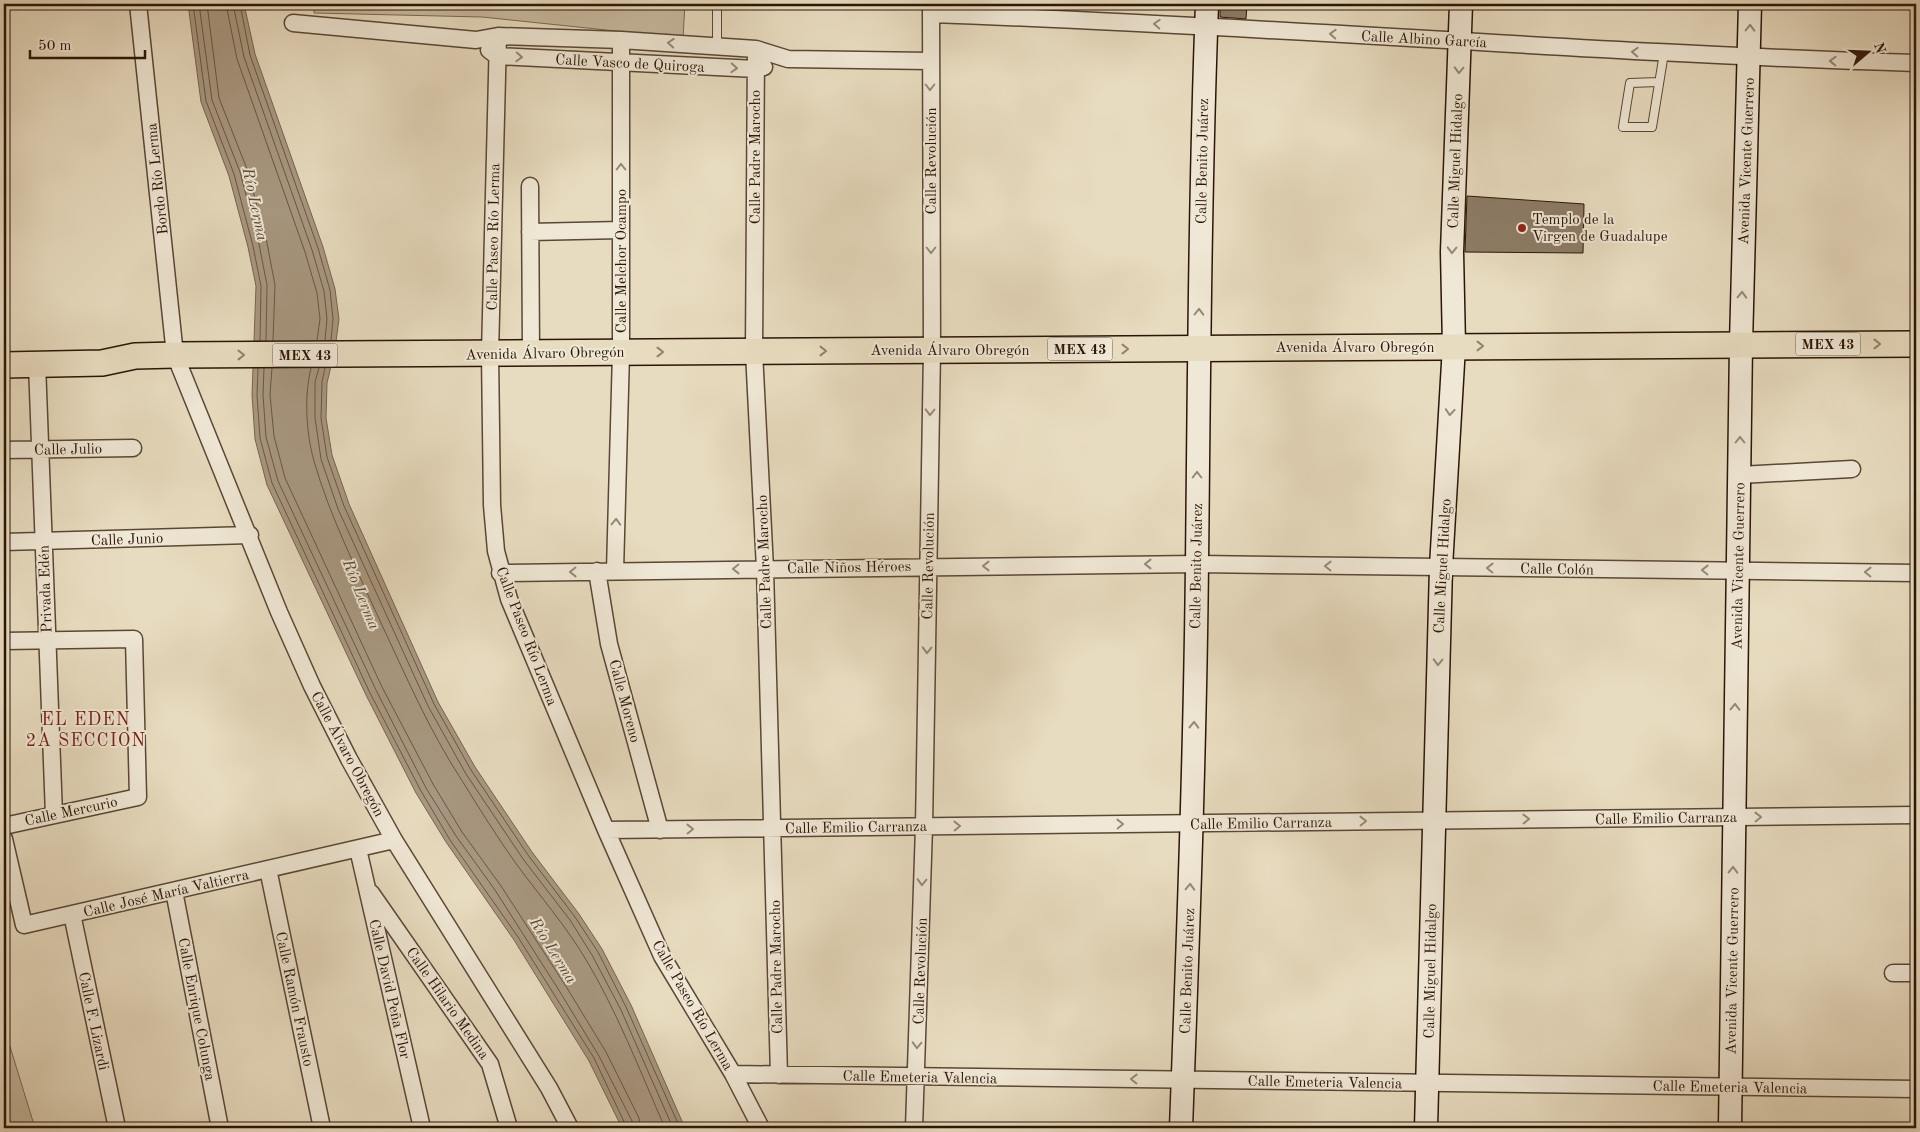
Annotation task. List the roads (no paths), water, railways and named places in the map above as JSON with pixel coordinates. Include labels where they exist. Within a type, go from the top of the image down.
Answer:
[{"type":"main road","name":"Avenida Álvaro Obregón","points":[[4,365],[102,363],[135,356],[184,355],[1916,344]]},
{"type":"main road","name":"Avenida Álvaro Obregón","points":[[4,349],[104,350],[135,356]]},
{"type":"street","name":"Bordo Río Lerma","points":[[138,4],[184,355]]},
{"type":"street","name":"Calle Benito Juárez","points":[[1181,1128],[1192,823],[1197,564],[1198,348],[1207,4]]},
{"type":"street","name":"Calle Miguel Hidalgo","points":[[1426,1128],[1441,567],[1454,346],[1452,252],[1461,4]]},
{"type":"street","name":"Avenida Vicente Guerrero","points":[[1730,1128],[1741,344],[1750,4]]},
{"type":"street","name":"Calle Albino García","points":[[931,9],[1749,58],[1916,63]]},
{"type":"street","name":"Calle Revolución","points":[[914,1128],[924,827],[932,350],[931,9]]},
{"type":"street","name":"Calle Vasco de Quiroga","points":[[293,23],[476,40],[498,36],[621,40],[756,49],[788,59],[930,60]]},
{"type":"street","name":"Calle Paseo Río Lerma","points":[[498,36],[490,354],[493,528],[500,573],[509,599],[606,830],[662,956],[733,1074],[761,1128]]},
{"type":"street","points":[[476,40],[496,56]]},
{"type":"street","name":"Calle Melchor Ocampo","points":[[615,571],[621,353],[621,40]]},
{"type":"street","name":"Calle Padre Marocho","points":[[756,49],[754,352],[765,569],[779,1075]]},
{"type":"street","name":"Calle Vasco de Quiroga","points":[[496,56],[756,69],[788,59]]},
{"type":"street","points":[[530,186],[531,354]]},
{"type":"street","points":[[530,232],[621,230]]},
{"type":"street","name":"Calle Álvaro Obregón","points":[[184,355],[279,612],[312,686],[349,759],[394,840],[549,1088],[570,1128]]},
{"type":"street","name":"Privada Edén","points":[[37,364],[54,815]]},
{"type":"street","name":"Calle Julio","points":[[4,450],[133,448]]},
{"type":"street","points":[[1740,475],[1852,469]]},
{"type":"street","name":"Calle Junio","points":[[4,542],[250,535]]},
{"type":"street","name":"Calle Colón","points":[[1197,564],[1916,573]]},
{"type":"street","name":"Calle Niños Héroes","points":[[500,573],[1197,564]]},
{"type":"street","name":"Calle Moreno","points":[[597,572],[610,644],[660,830]]},
{"type":"street","name":"Calle Mercurio","points":[[4,826],[138,797],[134,638],[47,640]]},
{"type":"street","points":[[4,641],[47,640]]},
{"type":"street","name":"Calle Emilio Carranza","points":[[606,830],[1916,815]]},
{"type":"street","name":"Calle José María Valtierra","points":[[4,839],[24,926],[394,840]]},
{"type":"street","name":"Calle David Peña Flor","points":[[358,849],[422,1128]]},
{"type":"street","name":"Calle Ramón Frausto","points":[[268,869],[322,1128]]},
{"type":"street","name":"Calle Hilario Medina","points":[[367,887],[490,1064],[509,1128]]},
{"type":"street","name":"Calle Enrique Colunga","points":[[174,891],[220,1128]]},
{"type":"street","name":"Calle F. Lizardi","points":[[72,914],[117,1128]]},
{"type":"street","points":[[1893,973],[1916,973]]},
{"type":"street","name":"Calle Emeteria Valencia","points":[[733,1074],[1916,1089]]},
{"type":"lane","points":[[716,47],[717,4]]},
{"type":"lane","points":[[1658,82],[1630,83],[1623,128],[1652,127],[1664,53]]},
{"type":"water","name":"Río Lerma","points":[[188,4],[244,4],[255,54],[323,247],[335,289],[339,319],[335,349],[327,383],[326,418],[332,455],[349,504],[438,702],[475,767],[532,852],[579,914],[602,949],[631,1005],[685,1128],[622,1128],[589,1061],[514,940],[446,842],[416,793],[366,695],[267,485],[255,439],[252,395],[256,286],[248,247],[229,176],[201,102]]},
{"type":"place","name":"Templo de la Virgen de Guadalupe","points":[[1522,228]]},
{"type":"district","name":"EL EDEN 2A SECCION","points":[[86,730]]}]
